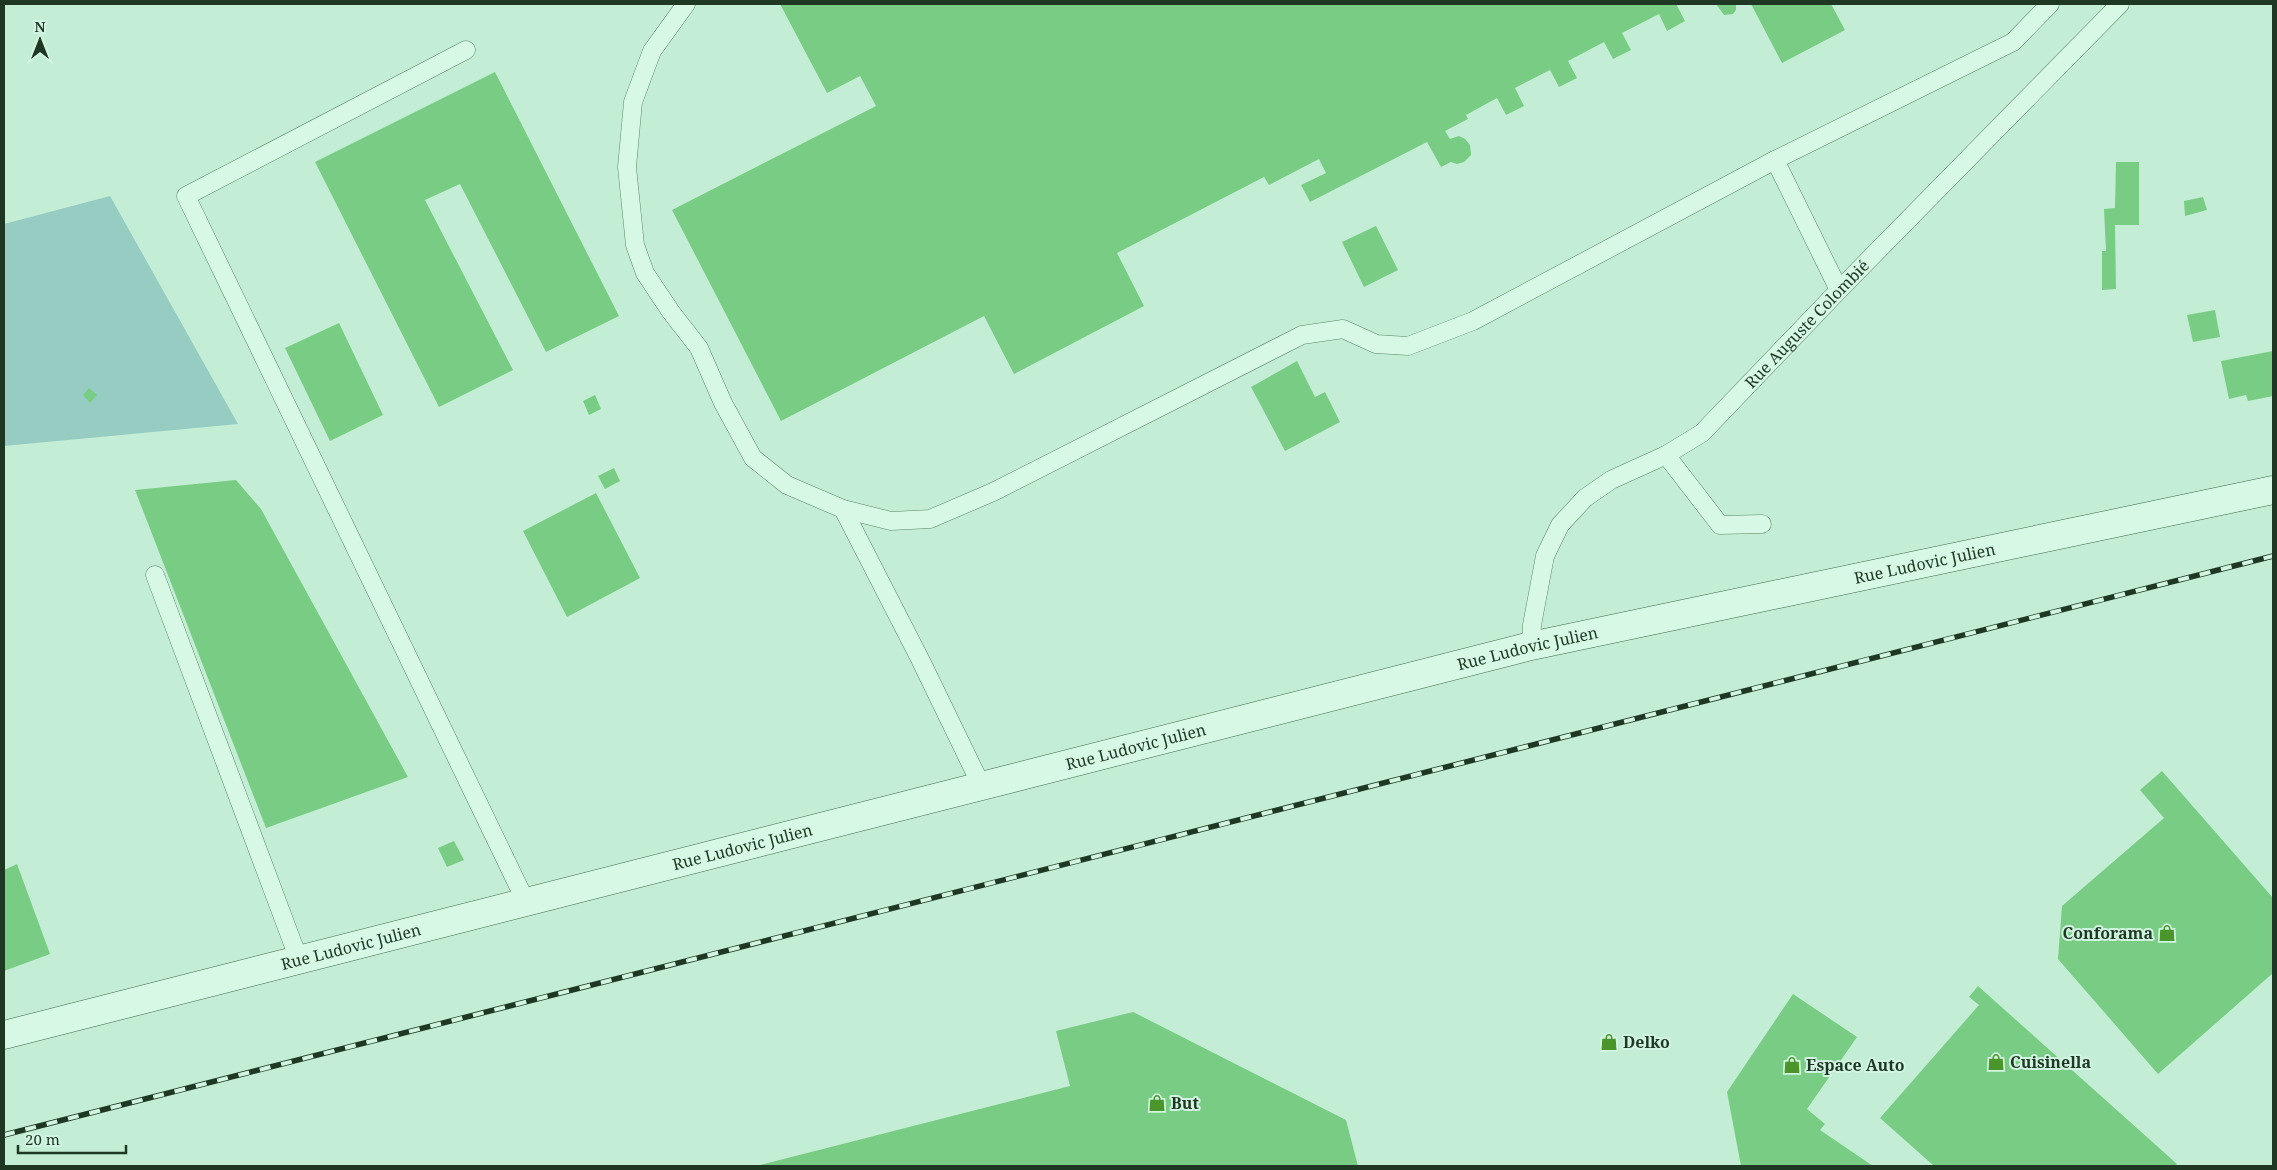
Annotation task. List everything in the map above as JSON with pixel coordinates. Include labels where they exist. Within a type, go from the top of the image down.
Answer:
[{"type":"main road","name":"Rue Ludovic Julien","points":[[4,1035],[525,900],[982,787],[1531,646],[2273,490]]},
{"type":"lane","points":[[686,4],[652,51],[633,102],[627,167],[635,245],[645,273],[699,348],[723,403],[753,458],[787,484],[843,509],[891,521],[930,518],[993,492],[1302,335],[1343,329],[1376,344],[1408,346],[1473,321],[1775,160],[2013,42],[2050,4]]},
{"type":"lane","name":"Rue Auguste Colombié","points":[[1531,646],[1532,625],[1545,556],[1560,524],[1585,498],[1611,480],[1666,455],[1702,433],[1839,290],[2120,4]]},
{"type":"lane","points":[[466,50],[186,196],[525,900]]},
{"type":"lane","points":[[1775,160],[1839,290]]},
{"type":"lane","points":[[1666,455],[1720,525],[1762,524]]},
{"type":"lane","points":[[843,509],[920,659],[982,787]]},
{"type":"lane","points":[[155,575],[299,960]]},
{"type":"shaded area","points":[[110,196],[238,424],[4,446],[4,224]]},
{"type":"building","points":[[780,4],[1676,4],[1685,21],[1667,31],[1659,14],[1622,33],[1631,50],[1613,59],[1604,42],[1568,61],[1577,78],[1559,87],[1550,70],[1515,88],[1524,106],[1506,115],[1497,98],[1466,115],[1468,119],[1445,131],[1450,139],[1459,136],[1470,145],[1471,155],[1464,162],[1457,164],[1451,162],[1441,167],[1427,142],[1310,202],[1301,185],[1326,173],[1319,159],[1269,185],[1264,177],[1117,253],[1144,306],[1014,374],[984,316],[781,421],[672,210],[876,106],[860,76],[827,93]]},
{"type":"building","points":[[1716,4],[1736,4],[1736,10],[1733,14],[1724,15]]},
{"type":"building","points":[[1751,4],[1831,4],[1845,30],[1782,63]]},
{"type":"building","points":[[495,72],[619,316],[546,352],[460,184],[425,200],[513,370],[439,407],[315,162]]},
{"type":"building","points":[[2116,162],[2139,162],[2139,225],[2115,225],[2116,289],[2102,290],[2102,251],[2106,251],[2104,209],[2115,208]]},
{"type":"building","points":[[2203,197],[2207,210],[2185,216],[2184,201]]},
{"type":"building","points":[[1376,226],[1398,270],[1364,287],[1342,242]]},
{"type":"building","points":[[2215,310],[2220,337],[2193,342],[2187,315]]},
{"type":"building","points":[[339,323],[383,415],[330,441],[285,348]]},
{"type":"building","points":[[2273,351],[2273,396],[2248,401],[2246,395],[2229,399],[2221,361]]},
{"type":"building","points":[[1297,361],[1315,397],[1325,392],[1340,422],[1285,451],[1251,387]]},
{"type":"building","points":[[89,388],[97,395],[90,403],[83,395]]},
{"type":"building","points":[[595,395],[601,409],[589,415],[583,401]]},
{"type":"building","points":[[614,468],[620,481],[605,489],[598,476]]},
{"type":"building","points":[[236,480],[261,509],[408,777],[266,828],[135,490]]},
{"type":"building","points":[[596,493],[640,578],[567,617],[523,531]]},
{"type":"building","name":"Conforama","points":[[2162,771],[2273,898],[2273,973],[2158,1074],[2058,959],[2062,906],[2164,818],[2140,790]]},
{"type":"building","points":[[454,841],[464,860],[447,867],[438,848]]},
{"type":"building","points":[[17,864],[50,954],[4,971],[4,870]]},
{"type":"building","name":"Cuisinella","points":[[1978,986],[2177,1164],[2175,1166],[1934,1166],[1880,1118],[1979,1005],[1969,997]]},
{"type":"building","name":"Espace Auto","points":[[1793,994],[1857,1037],[1807,1109],[1825,1124],[1820,1130],[1873,1166],[1741,1166],[1727,1092]]},
{"type":"building","name":"But","points":[[1133,1012],[1346,1120],[1358,1166],[756,1166],[1070,1086],[1056,1031]]},
{"type":"railway","points":[[4,1135],[2273,556]]},
{"type":"place","name":"Conforama","points":[[2167,933]]},
{"type":"place","name":"Delko","points":[[1609,1042]]},
{"type":"place","name":"Cuisinella","points":[[1996,1062]]},
{"type":"place","name":"Espace Auto","points":[[1792,1065]]},
{"type":"place","name":"But","points":[[1157,1103]]}]
